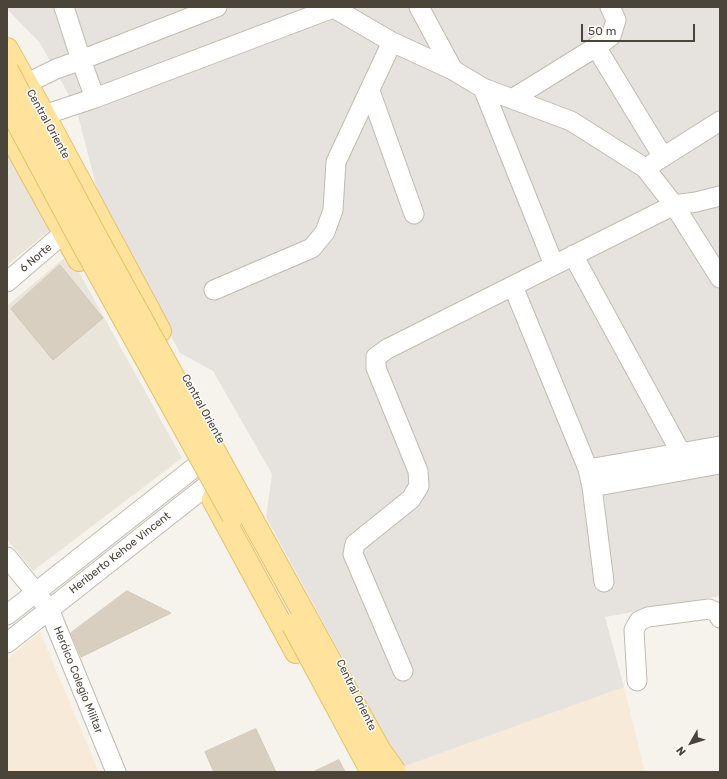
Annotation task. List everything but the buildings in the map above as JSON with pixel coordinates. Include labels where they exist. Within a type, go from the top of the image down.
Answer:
[{"type":"main road","name":"Central Oriente","points":[[7,49],[16,88],[44,115],[349,679],[394,772]]},
{"type":"main road","points":[[7,70],[96,237],[380,751],[394,772]]},
{"type":"main road","points":[[7,103],[372,772]]},
{"type":"main road","points":[[7,128],[64,234],[195,466],[362,772]]},
{"type":"street","points":[[64,7],[95,98]]},
{"type":"street","points":[[16,88],[56,69],[217,7]]},
{"type":"street","points":[[7,128],[95,98],[333,7],[392,42],[453,70],[483,88],[571,121],[645,168],[674,205],[720,278]]},
{"type":"street","points":[[419,7],[453,70]]},
{"type":"street","points":[[512,98],[596,48],[611,36],[616,20],[610,7]]},
{"type":"street","points":[[214,290],[312,248],[325,232],[333,210],[336,162],[392,42]]},
{"type":"street","points":[[596,48],[663,157]]},
{"type":"street","points":[[483,88],[554,264]]},
{"type":"street","points":[[370,91],[414,214]]},
{"type":"street","points":[[645,168],[720,121]]},
{"type":"street","points":[[403,671],[353,554],[355,544],[411,499],[419,486],[418,471],[376,368],[376,357],[387,349],[674,205],[696,202],[720,196]]},
{"type":"street","name":"6 Norte","points":[[7,282],[64,234]]},
{"type":"street","points":[[573,255],[683,462]]},
{"type":"street","points":[[513,286],[590,478],[604,582]]},
{"type":"street","name":"Heriberto Kehoe Vincent","points":[[7,615],[222,445]]},
{"type":"street","points":[[683,462],[720,446]]},
{"type":"street","points":[[590,478],[683,462],[720,464]]},
{"type":"street","name":"Heriberto Kehoe Vincent","points":[[7,643],[233,465]]},
{"type":"street","name":"Heróico Colegio Militar","points":[[7,557],[49,609],[116,772]]},
{"type":"street","points":[[637,681],[634,630],[639,621],[648,617],[709,609],[718,613],[720,618]]},
{"type":"shaded area","points":[[7,7],[720,7],[720,596],[605,617],[624,687],[402,767],[266,517],[272,474],[213,371],[180,353],[106,214],[96,185],[76,108],[40,43],[7,9]]},
{"type":"shaded area","points":[[11,152],[53,228],[7,265],[7,155]]},
{"type":"shaded area","points":[[69,254],[182,458],[33,571],[7,539],[7,306]]},
{"type":"shaded area","points":[[40,632],[99,772],[7,772],[7,659]]},
{"type":"shaded area","points":[[624,687],[645,772],[406,772],[401,767]]}]
